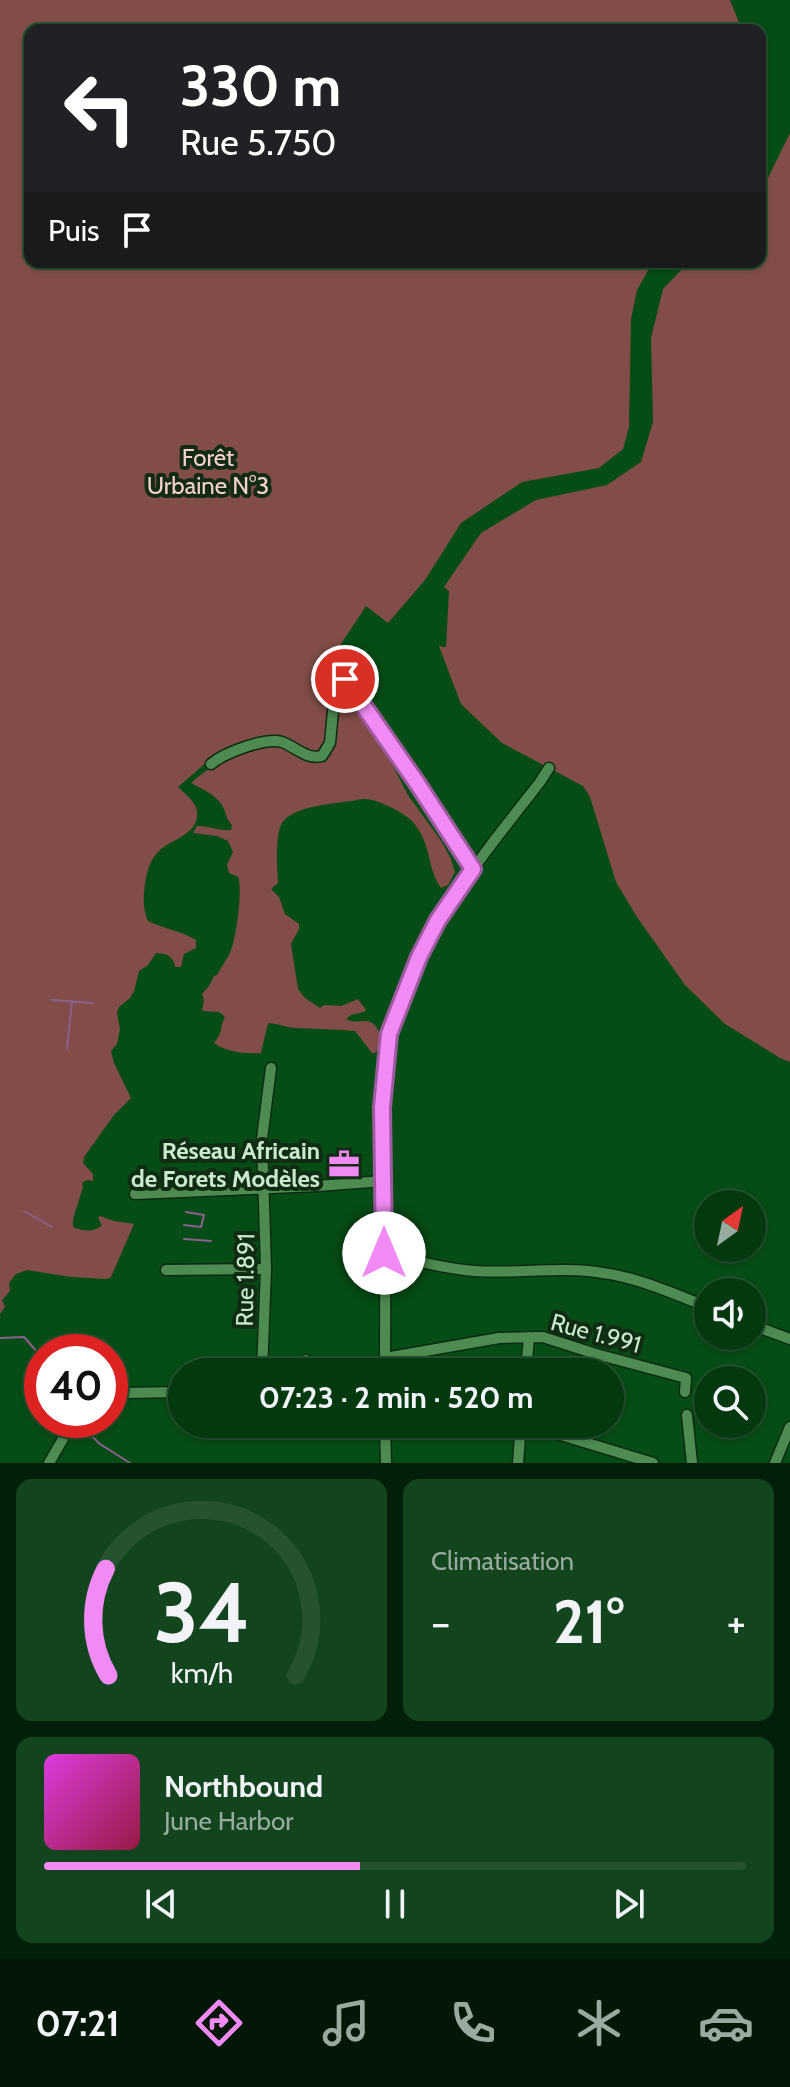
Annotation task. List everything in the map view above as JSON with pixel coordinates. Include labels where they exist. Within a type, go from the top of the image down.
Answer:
[{"type":"street","points":[[211,764],[239,749],[273,741],[311,757],[322,756],[330,743],[333,711],[340,682],[345,679],[473,869]]},
{"type":"street","points":[[385,1358],[382,1107],[389,1034],[419,957],[438,920],[549,768]]},
{"type":"street","name":"Rue 1.891","points":[[263,1358],[266,1269],[262,1139],[271,1068]]},
{"type":"street","points":[[135,1194],[384,1181]]},
{"type":"street","points":[[384,1253],[474,1271],[571,1270],[603,1273],[650,1284],[694,1301]]},
{"type":"street","points":[[166,1270],[266,1269]]},
{"type":"street","points":[[766,1330],[790,1339]]},
{"type":"street","points":[[527,1358],[529,1337]]},
{"type":"street","name":"Rue 1.991","points":[[420,1358],[499,1338],[543,1337],[686,1378],[685,1392]]},
{"type":"street","points":[[128,1393],[168,1392]]},
{"type":"street","points":[[687,1415],[692,1463]]},
{"type":"street","points":[[775,1463],[790,1427]]},
{"type":"street","points":[[49,1463],[63,1438]]},
{"type":"street","points":[[385,1438],[386,1463]]},
{"type":"street","points":[[518,1463],[521,1438]]},
{"type":"street","points":[[570,1438],[653,1463]]},
{"type":"green space","name":"Forêt Urbaine N°3","points":[[0,0],[730,0],[740,24],[24,24],[24,268],[650,268],[637,290],[631,319],[629,427],[623,449],[599,468],[522,482],[461,523],[425,580],[388,623],[366,606],[337,650],[328,691],[323,749],[316,753],[285,739],[237,745],[216,754],[178,787],[194,804],[197,819],[189,831],[154,857],[146,879],[144,908],[148,921],[191,937],[196,940],[196,948],[184,954],[181,967],[175,967],[168,956],[156,953],[148,965],[139,971],[130,998],[119,1007],[120,1029],[117,1044],[111,1051],[131,1098],[114,1115],[84,1157],[83,1163],[93,1174],[93,1181],[82,1183],[73,1219],[73,1227],[84,1230],[102,1225],[100,1216],[134,1224],[111,1277],[71,1277],[27,1270],[16,1274],[9,1283],[10,1291],[2,1300],[5,1307],[0,1314]]},
{"type":"green space","points":[[790,133],[790,1062],[725,1024],[685,985],[616,882],[590,797],[583,786],[502,743],[461,704],[439,646],[446,647],[449,591],[444,587],[481,533],[536,500],[607,485],[641,462],[653,422],[651,338],[663,289],[683,268],[766,268],[766,182]]},
{"type":"green space","points":[[345,697],[357,714],[372,726],[408,795],[442,842],[455,872],[448,885],[441,888],[419,830],[396,810],[375,801],[361,799],[324,805],[287,817],[278,835],[278,883],[271,889],[279,897],[285,914],[299,924],[291,944],[298,989],[320,1008],[324,1005],[341,1006],[358,999],[366,1010],[346,1019],[372,1023],[380,1034],[380,1046],[372,1053],[355,1031],[295,1028],[269,1023],[261,1053],[242,1053],[224,1048],[214,1043],[225,1017],[219,1012],[202,1011],[202,994],[230,953],[238,915],[239,883],[238,877],[229,873],[227,865],[233,852],[228,841],[217,836],[193,833],[197,826],[231,830],[232,825],[217,799],[191,783],[227,758],[269,745],[285,748],[308,760],[323,760],[331,755],[339,698]]},
{"type":"waterway","points":[[52,1000],[93,1003]]},
{"type":"waterway","points":[[67,1049],[72,1001]]},
{"type":"waterway","points":[[24,1211],[52,1227]]},
{"type":"waterway","points":[[184,1225],[201,1227],[204,1215],[186,1212]]},
{"type":"waterway","points":[[184,1239],[211,1241]]},
{"type":"waterway","points":[[0,1338],[24,1337]]},
{"type":"waterway","points":[[94,1438],[130,1463]]},
{"type":"place","name":"Réseau Africain de Forets Modèles","points":[[344,1164]]},
{"type":"route","points":[[345,679],[473,869],[438,920],[419,957],[389,1034],[382,1107],[384,1253]]}]
